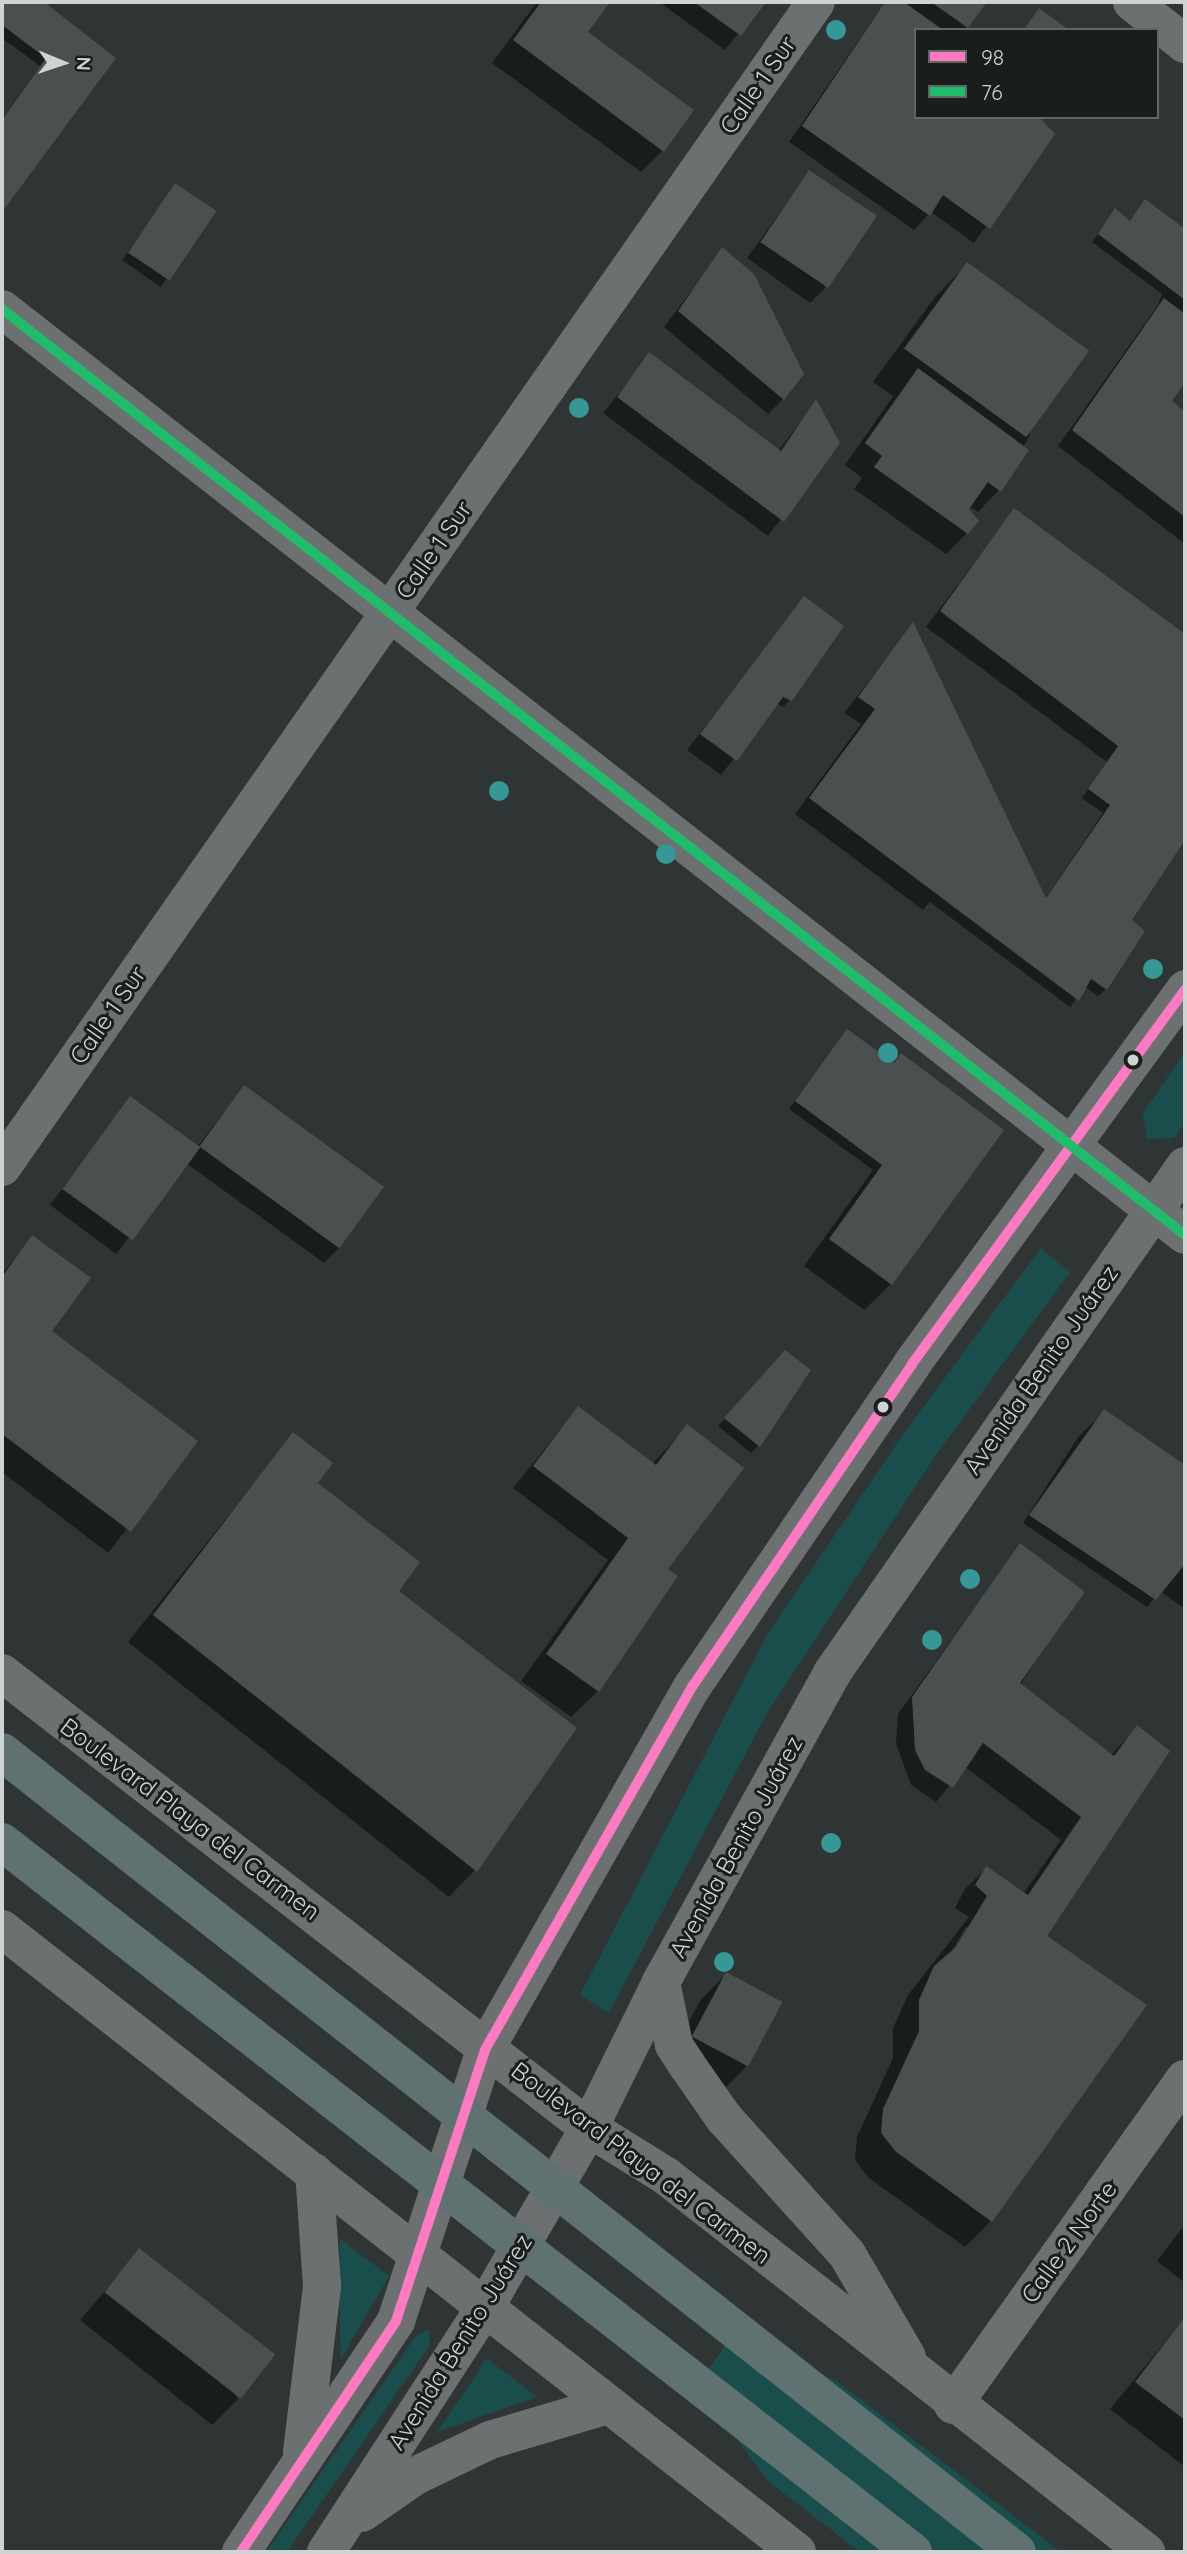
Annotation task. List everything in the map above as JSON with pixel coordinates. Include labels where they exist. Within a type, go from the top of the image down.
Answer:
[{"type":"highway","points":[[2,1752],[1017,2552]]},
{"type":"highway","points":[[2,1842],[913,2552]]},
{"type":"main road","name":"Calle 1 Sur","points":[[2,1167],[816,2]]},
{"type":"main road","points":[[1132,2],[1185,44]]},
{"type":"main road","points":[[2,309],[389,615],[1185,1235]]},
{"type":"main road","points":[[241,2552],[396,2321],[486,2048],[736,1615],[1185,989]]},
{"type":"main road","name":"Avenida Benito Juárez","points":[[335,2539],[484,2309],[589,2128],[661,1982],[832,1673],[1185,1166]]},
{"type":"main road","name":"Boulevard Playa del Carmen","points":[[2,1673],[589,2128],[666,2176],[953,2404],[1146,2552]]},
{"type":"main road","points":[[2,1928],[484,2309],[797,2552]]},
{"type":"main road","points":[[661,1982],[674,2045],[687,2065],[724,2118],[847,2254],[919,2377]]},
{"type":"main road","name":"Calle 2 Norte","points":[[953,2404],[1185,2079]]},
{"type":"main road","points":[[300,2465],[322,2286],[314,2172]]},
{"type":"main road","points":[[335,2539],[415,2476],[490,2440],[608,2405]]},
{"type":"shaded area","points":[[1185,1052],[1185,1122],[1174,1138],[1147,1139],[1143,1113]]},
{"type":"shaded area","points":[[1041,1248],[1070,1272],[936,1455],[767,1713],[609,2013],[580,1995],[767,1635],[904,1433]]},
{"type":"shaded area","points":[[340,2239],[389,2276],[341,2359],[339,2288]]},
{"type":"shaded area","points":[[429,2329],[430,2345],[287,2552],[266,2552],[415,2337]]},
{"type":"shaded area","points":[[729,2340],[835,2380],[1061,2552],[860,2552],[768,2481],[697,2385]]},
{"type":"shaded area","points":[[486,2358],[537,2397],[437,2432],[474,2378]]},
{"type":"building","points":[[2,2],[44,2],[116,58],[2,212],[2,120],[46,58],[2,25]]},
{"type":"building","points":[[541,2],[610,2],[588,32],[694,110],[664,152],[513,40]]},
{"type":"building","points":[[694,2],[766,2],[741,36]]},
{"type":"building","points":[[885,2],[904,2],[940,28],[914,28],[914,119],[1041,119],[1055,134],[990,229],[943,195],[930,216],[802,126]]},
{"type":"building","points":[[931,2],[987,2],[968,28]]},
{"type":"building","points":[[1039,8],[1066,28],[1025,28]]},
{"type":"building","points":[[809,170],[877,216],[828,288],[760,242]]},
{"type":"building","points":[[175,183],[216,211],[169,281],[128,253]]},
{"type":"building","points":[[1145,199],[1185,229],[1185,300],[1098,234],[1115,208],[1130,221]]},
{"type":"building","points":[[722,247],[754,274],[804,374],[784,400],[678,311]]},
{"type":"building","points":[[967,262],[1089,351],[1026,437],[904,349]]},
{"type":"building","points":[[1164,298],[1185,314],[1185,382],[1172,401],[1185,412],[1185,517],[1072,430]]},
{"type":"building","points":[[649,352],[781,451],[816,399],[840,443],[784,522],[617,397]]},
{"type":"building","points":[[918,368],[1029,450],[1001,492],[988,482],[969,509],[979,521],[968,534],[874,467],[882,456],[865,443]]},
{"type":"building","points":[[1014,508],[1185,634],[1185,840],[1132,920],[1145,931],[1107,990],[1091,979],[1079,1001],[809,798],[875,709],[858,697],[913,622],[1046,898],[1110,805],[1088,789],[1118,746],[940,611]]},
{"type":"building","points":[[804,596],[844,626],[792,701],[783,697],[737,761],[700,734]]},
{"type":"building","points":[[847,1029],[894,1063],[901,1053],[1004,1130],[892,1285],[829,1239],[882,1165],[795,1101]]},
{"type":"building","points":[[244,1085],[384,1187],[339,1248],[199,1146]]},
{"type":"building","points":[[130,1096],[200,1147],[133,1240],[62,1189]]},
{"type":"building","points":[[32,1235],[91,1278],[52,1331],[198,1441],[131,1532],[2,1434],[2,1277]]},
{"type":"building","points":[[785,1350],[811,1370],[760,1447],[724,1418]]},
{"type":"building","points":[[578,1406],[656,1465],[687,1424],[744,1468],[668,1569],[678,1576],[599,1692],[546,1654],[628,1538],[533,1466]]},
{"type":"building","points":[[1104,1409],[1185,1465],[1185,1564],[1156,1600],[1029,1515]]},
{"type":"building","points":[[293,1432],[333,1463],[318,1483],[420,1562],[399,1591],[577,1728],[477,1872],[153,1615]]},
{"type":"building","points":[[1020,1543],[1085,1592],[1020,1683],[1114,1756],[1137,1725],[1170,1751],[1047,1936],[1147,2005],[992,2222],[895,2151],[881,2133],[883,2109],[919,2031],[919,2000],[934,1966],[956,1947],[987,1896],[975,1885],[986,1866],[1028,1895],[1081,1817],[983,1743],[953,1788],[925,1770],[915,1750],[912,1697]]},
{"type":"building","points":[[726,1972],[783,2002],[748,2067],[692,2036]]},
{"type":"building","points":[[139,2248],[275,2355],[241,2399],[105,2292]]},
{"type":"building","points":[[1185,2317],[1185,2420],[1135,2382]]},
{"type":"transit line","name":"76","points":[[2,309],[1185,1235]]},
{"type":"transit line","name":"98","points":[[241,2552],[396,2321],[486,2048],[692,1687],[912,1364],[1185,989]]}]
